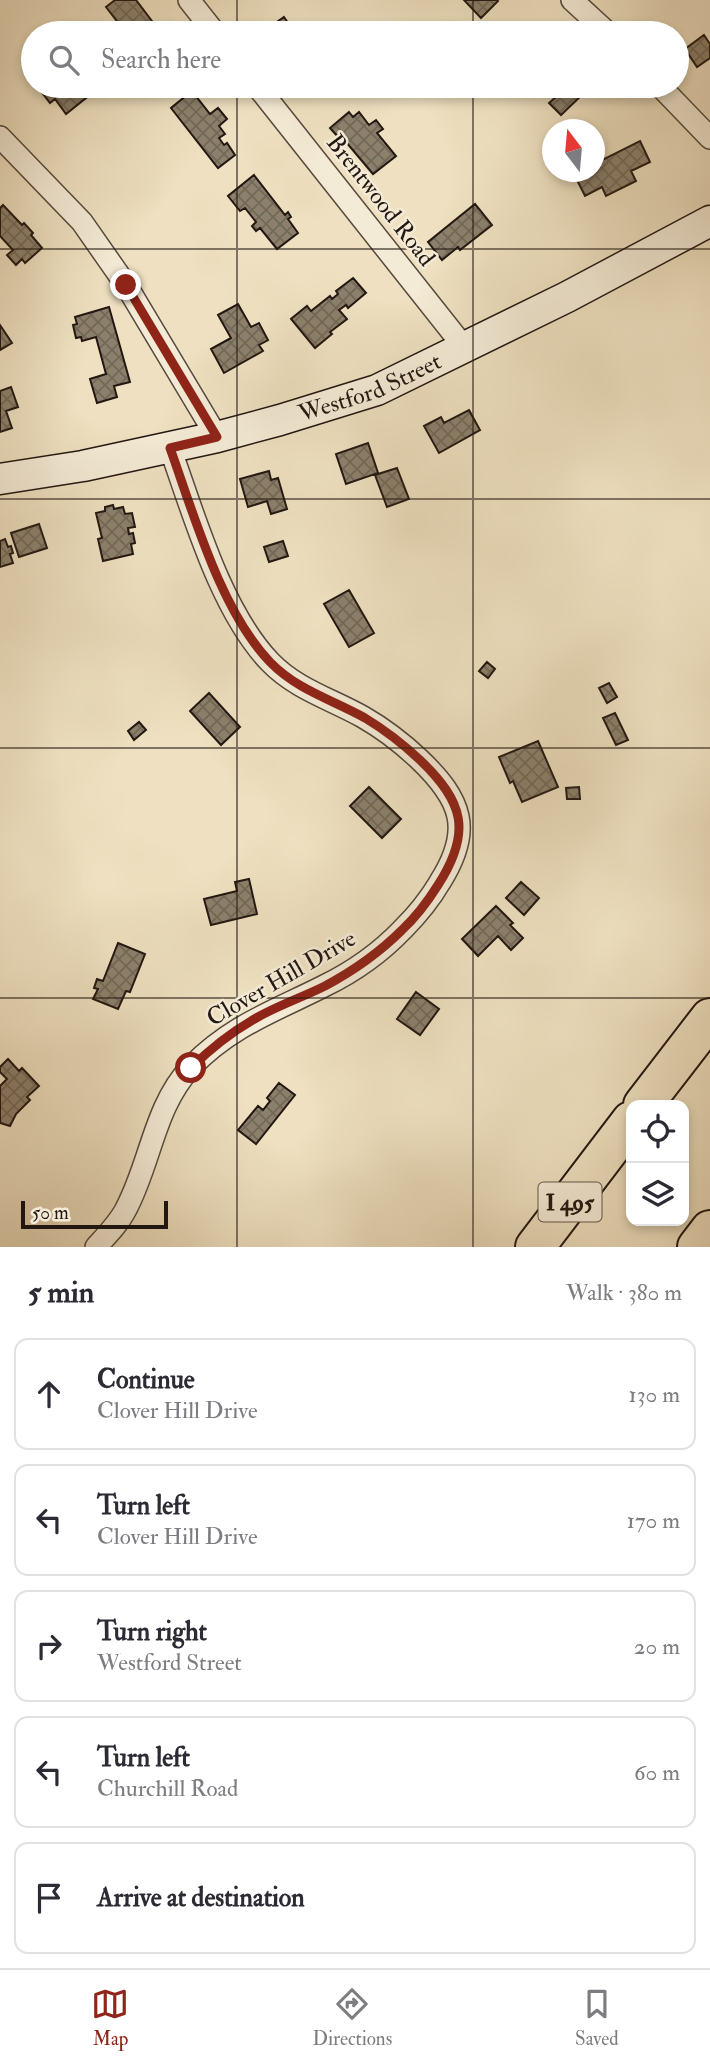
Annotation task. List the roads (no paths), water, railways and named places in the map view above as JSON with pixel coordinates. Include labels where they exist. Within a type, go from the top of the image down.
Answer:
[{"type":"highway","points":[[647,1100],[710,1018]]},
{"type":"highway","name":"I 495","points":[[535,1247],[626,1128]]},
{"type":"highway","points":[[697,1247],[710,1230]]},
{"type":"highway","points":[[706,1247],[710,1241]]},
{"type":"main road","name":"Westford Street","points":[[0,479],[83,466],[217,437],[280,421],[377,390],[567,297],[710,221]]},
{"type":"street","points":[[189,0],[206,21]]},
{"type":"street","points":[[572,0],[595,21]]},
{"type":"street","name":"Brentwood Road","points":[[267,98],[464,347]]},
{"type":"street","points":[[672,98],[710,138]]},
{"type":"street","points":[[0,137],[82,222],[126,285],[217,437]]},
{"type":"street","name":"Clover Hill Drive","points":[[96,1247],[126,1210],[163,1109],[171,1093],[186,1074],[228,1035],[257,1017],[346,974],[386,945],[404,929],[433,894],[446,873],[459,841],[459,822],[452,799],[427,767],[374,723],[292,681],[271,663],[252,640],[223,588],[170,448]]}]
